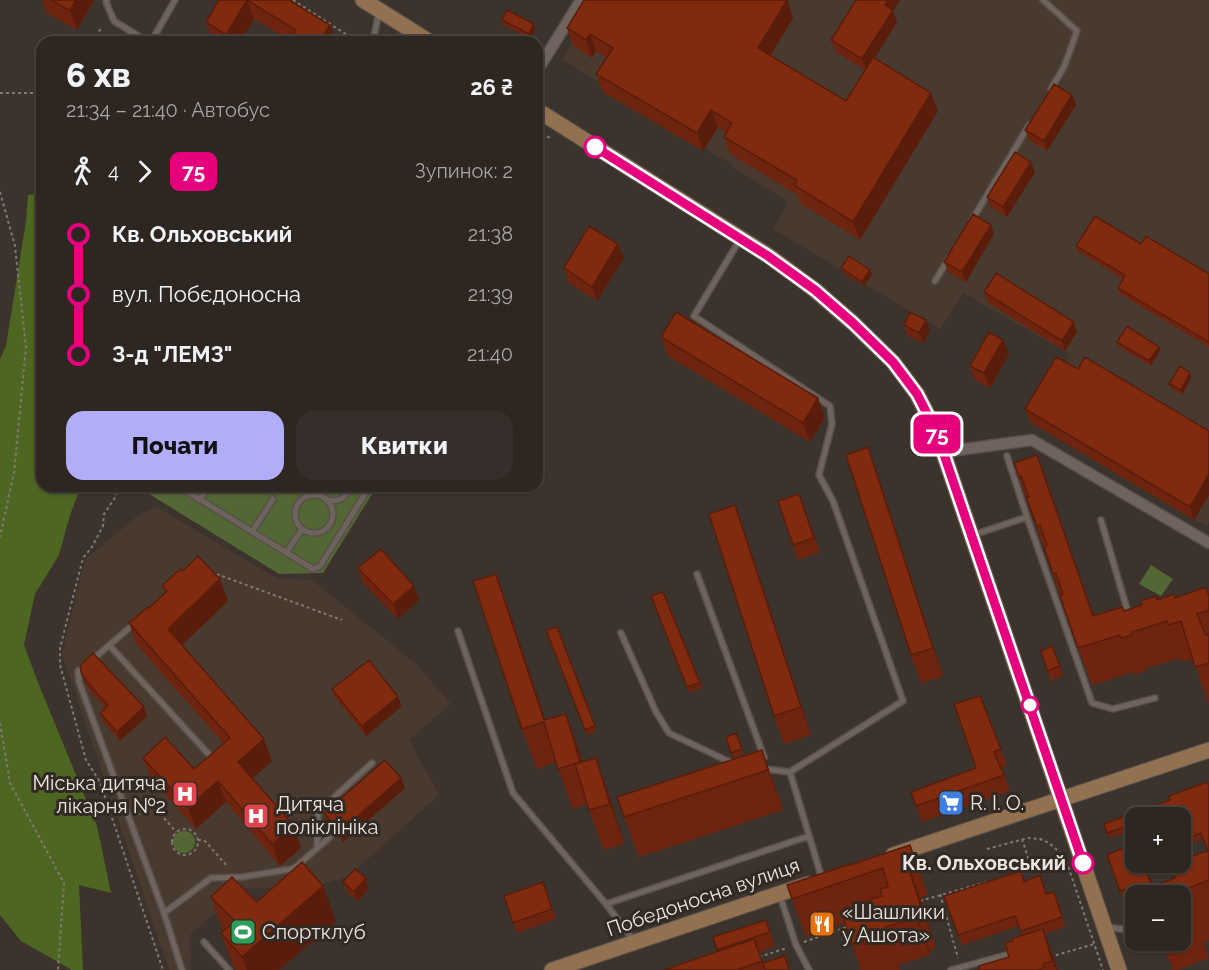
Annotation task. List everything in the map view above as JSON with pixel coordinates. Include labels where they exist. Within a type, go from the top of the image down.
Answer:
[{"type":"street","points":[[363,0],[420,36]]},
{"type":"street","points":[[543,61],[581,0]]},
{"type":"street","points":[[543,114],[768,256],[815,290],[893,362],[917,394],[936,431],[1119,970]]},
{"type":"street","points":[[943,452],[1032,440],[1209,543]]},
{"type":"street","points":[[877,861],[1209,750]]},
{"type":"street","name":"Победоносна вулиця","points":[[552,970],[828,877]]},
{"type":"lane","points":[[107,0],[114,21],[140,36]]},
{"type":"lane","points":[[154,36],[175,0]]},
{"type":"lane","points":[[1043,0],[1077,31],[1064,67],[1046,97]]},
{"type":"lane","points":[[374,36],[379,10]]},
{"type":"lane","points":[[966,230],[1034,118]]},
{"type":"lane","points":[[741,239],[694,316],[830,406],[832,424],[819,475],[833,501],[903,701],[790,772],[769,772],[758,768]]},
{"type":"lane","points":[[935,281],[954,250]]},
{"type":"lane","points":[[1007,456],[1092,703],[1113,709],[1155,698]]},
{"type":"lane","points":[[189,492],[313,569],[320,566],[365,492]]},
{"type":"lane","points":[[200,500],[205,492]]},
{"type":"lane","points":[[317,492],[327,500],[333,512],[326,529],[314,534],[302,529],[295,519],[296,507],[304,497],[310,495],[316,495],[327,500],[333,501],[340,500],[347,492]]},
{"type":"lane","points":[[252,532],[273,499]]},
{"type":"lane","points":[[972,535],[1028,517]]},
{"type":"lane","points":[[1101,520],[1133,628]]},
{"type":"lane","points":[[286,553],[302,529]]},
{"type":"lane","points":[[697,574],[769,772]]},
{"type":"lane","points":[[136,622],[78,671],[79,682],[164,913],[182,970]]},
{"type":"lane","points":[[458,631],[513,793],[635,942]]},
{"type":"lane","points":[[621,633],[656,711],[669,733],[737,765]]},
{"type":"lane","points":[[109,645],[220,766]]},
{"type":"lane","points":[[317,848],[318,815],[321,809],[372,763]]},
{"type":"lane","points":[[790,772],[810,837],[828,877]]},
{"type":"lane","points":[[164,913],[211,878],[242,877],[292,869],[331,836]]},
{"type":"lane","points":[[606,904],[810,837]]},
{"type":"lane","points":[[779,894],[796,945],[809,970]]},
{"type":"lane","points":[[1105,927],[1125,930]]},
{"type":"lane","points":[[204,942],[229,970]]},
{"type":"lane","points":[[951,970],[1010,954]]},
{"type":"path","points":[[293,0],[349,36]]},
{"type":"path","points":[[96,36],[101,28]]},
{"type":"path","points":[[0,97],[1,92],[36,93]]},
{"type":"path","points":[[543,134],[550,138]]},
{"type":"path","points":[[0,192],[15,246],[26,347],[14,473],[0,537]]},
{"type":"path","points":[[211,572],[342,620]]},
{"type":"path","points":[[0,723],[10,783],[63,882],[58,970]]},
{"type":"path","points":[[130,820],[153,805],[176,832]]},
{"type":"path","points":[[184,829],[195,834],[198,840],[197,847],[192,854],[183,856],[175,852],[171,844],[176,832],[184,829]]},
{"type":"path","points":[[1022,839],[1032,870]]},
{"type":"path","points":[[987,849],[1022,839],[1040,839],[1049,843],[1065,857],[1103,970]]},
{"type":"path","points":[[198,840],[206,842],[228,867]]},
{"type":"path","points":[[1020,873],[1066,863]]},
{"type":"path","points":[[913,903],[986,882]]},
{"type":"path","points":[[940,894],[961,967]]},
{"type":"path","points":[[752,959],[850,926]]},
{"type":"path","points":[[1051,957],[1094,944]]},
{"type":"shaded area","points":[[601,0],[1209,0],[1209,522],[1207,526],[1030,422],[1070,354],[963,293],[940,329],[773,229],[789,202],[732,167],[731,164],[600,88],[602,84],[562,60]]},
{"type":"shaded area","points":[[155,506],[276,578],[312,580],[416,664],[451,704],[409,740],[439,795],[350,875],[317,886],[242,889],[190,935],[191,970],[169,970],[62,654],[85,560],[136,517]]},
{"type":"green space","points":[[36,194],[36,492],[79,492],[59,555],[35,594],[24,645],[97,826],[111,893],[79,885],[83,970],[72,970],[21,941],[0,915],[0,359],[6,346],[28,195]]},
{"type":"green space","points":[[146,492],[373,492],[323,573],[279,574]]},
{"type":"green space","points":[[1151,565],[1173,579],[1161,596],[1139,584]]},
{"type":"green space","points":[[184,831],[192,834],[195,842],[192,850],[184,853],[176,850],[173,842],[176,834]]},
{"type":"building","points":[[51,0],[76,0],[70,11]]},
{"type":"building","points":[[219,0],[247,0],[226,35],[206,22]]},
{"type":"building","points":[[247,0],[289,0],[330,25],[323,36],[292,36],[296,30]]},
{"type":"building","points":[[584,0],[787,0],[758,48],[846,101],[873,57],[931,93],[853,222],[794,185],[797,180],[724,137],[732,123],[711,110],[697,133],[596,74],[613,48],[590,34],[586,40],[567,28]]},
{"type":"building","points":[[856,0],[888,0],[885,5],[893,10],[862,59],[831,40]]},
{"type":"building","points":[[507,10],[534,24],[529,34],[502,20]]},
{"type":"building","points":[[1054,84],[1072,95],[1044,141],[1025,130]]},
{"type":"building","points":[[1015,152],[1031,162],[1003,207],[987,197]]},
{"type":"building","points":[[973,214],[991,225],[962,272],[944,262]]},
{"type":"building","points":[[1095,216],[1141,244],[1146,236],[1209,274],[1209,342],[1118,288],[1125,275],[1076,246]]},
{"type":"building","points":[[589,226],[618,244],[592,287],[564,268]]},
{"type":"building","points":[[849,256],[870,270],[862,282],[841,268]]},
{"type":"building","points":[[996,273],[1074,322],[1062,341],[984,292]]},
{"type":"building","points":[[676,312],[818,398],[803,423],[661,337]]},
{"type":"building","points":[[910,312],[926,320],[919,333],[904,325]]},
{"type":"building","points":[[1127,326],[1159,347],[1149,361],[1117,342]]},
{"type":"building","points":[[989,332],[1003,340],[984,373],[970,366]]},
{"type":"building","points":[[1056,357],[1078,369],[1085,357],[1209,431],[1209,474],[1190,507],[1025,409]]},
{"type":"building","points":[[1180,366],[1190,373],[1181,390],[1169,384]]},
{"type":"building","points":[[868,447],[933,648],[911,655],[846,455]]},
{"type":"building","points":[[1037,455],[1093,616],[1122,607],[1124,611],[1142,605],[1141,601],[1156,596],[1157,600],[1174,594],[1175,598],[1206,587],[1209,596],[1209,610],[1197,614],[1205,634],[1209,635],[1209,663],[1195,667],[1181,621],[1168,625],[1167,621],[1132,632],[1132,635],[1121,638],[1120,635],[1078,648],[1060,595],[1063,594],[1056,573],[1053,574],[1044,547],[1047,545],[1040,525],[1037,527],[1026,497],[1029,497],[1014,463]]},
{"type":"building","points":[[799,494],[814,538],[793,545],[778,501]]},
{"type":"building","points":[[735,505],[801,707],[774,716],[709,514]]},
{"type":"building","points":[[381,549],[414,586],[393,604],[358,568]]},
{"type":"building","points":[[198,556],[220,579],[168,629],[264,739],[238,762],[294,826],[272,844],[218,781],[188,807],[143,758],[165,737],[194,769],[230,738],[129,623],[167,591],[162,586],[180,569],[183,571]]},
{"type":"building","points":[[496,574],[544,720],[566,714],[580,762],[558,769],[544,722],[522,729],[473,581]]},
{"type":"building","points":[[663,592],[700,683],[687,687],[651,596]]},
{"type":"building","points":[[557,627],[595,726],[585,730],[546,630]]},
{"type":"building","points":[[1052,646],[1060,666],[1047,671],[1041,651]]},
{"type":"building","points":[[93,653],[144,707],[117,732],[100,713],[108,705],[81,672],[80,666]]},
{"type":"building","points":[[369,660],[398,697],[362,726],[332,689]]},
{"type":"building","points":[[980,696],[1001,749],[994,752],[1004,775],[916,806],[911,792],[976,768],[954,704]]},
{"type":"building","points":[[736,733],[742,749],[731,753],[726,737]]},
{"type":"building","points":[[762,750],[768,770],[624,817],[617,797]]},
{"type":"building","points":[[596,758],[610,804],[589,810],[575,764]]},
{"type":"building","points":[[385,760],[401,778],[340,832],[324,813]]},
{"type":"building","points":[[1207,782],[1209,786],[1208,851],[1201,833],[1191,837],[1191,807],[1151,807],[1170,800],[1169,796]]},
{"type":"building","points":[[1125,816],[1125,827],[1107,833],[1104,824]]},
{"type":"building","points":[[910,845],[914,857],[906,859],[922,910],[915,912],[916,918],[885,927],[886,932],[878,935],[879,939],[864,944],[863,941],[852,944],[843,917],[851,914],[850,910],[869,904],[868,900],[882,896],[880,889],[888,887],[883,868],[792,899],[787,885]]},
{"type":"building","points":[[1125,847],[1125,873],[1147,873],[1151,883],[1125,885],[1125,889],[1120,891],[1107,855]]},
{"type":"building","points":[[1209,850],[1209,880],[1191,887],[1191,885],[1157,885],[1175,878],[1174,873],[1191,873],[1191,857]]},
{"type":"building","points":[[302,862],[323,886],[242,957],[221,933],[235,921],[211,897],[232,877],[257,902]]},
{"type":"building","points":[[355,869],[366,878],[354,892],[343,882]]},
{"type":"building","points":[[1021,871],[1024,882],[1040,875],[1046,894],[1054,892],[1062,917],[1021,931],[1015,916],[958,935],[944,896]]},
{"type":"building","points":[[543,882],[552,909],[513,923],[504,896]]},
{"type":"building","points":[[766,920],[770,932],[717,950],[713,937]]},
{"type":"building","points":[[1043,929],[1052,961],[1043,964],[1044,968],[977,970],[980,969],[979,966],[1009,957],[1005,943],[1013,941],[1013,938]]},
{"type":"building","points":[[754,939],[762,961],[737,970],[664,970]]},
{"type":"building","points":[[785,956],[789,970],[765,970],[763,963]]},
{"type":"bus line","name":"75","points":[[595,147],[768,256],[815,290],[893,362],[917,394],[936,431],[1083,863]]},
{"type":"place","name":"Міська дитяча лікарня №2","points":[[185,794]]},
{"type":"place","name":"R. I. O.","points":[[951,803]]},
{"type":"place","name":"Дитяча поліклініка","points":[[256,816]]},
{"type":"place","name":"Кв. Ольховський","points":[[1083,863]]},
{"type":"place","name":"«Шашлики у Ашота»","points":[[822,924]]},
{"type":"place","name":"Спортклуб","points":[[243,932]]}]
